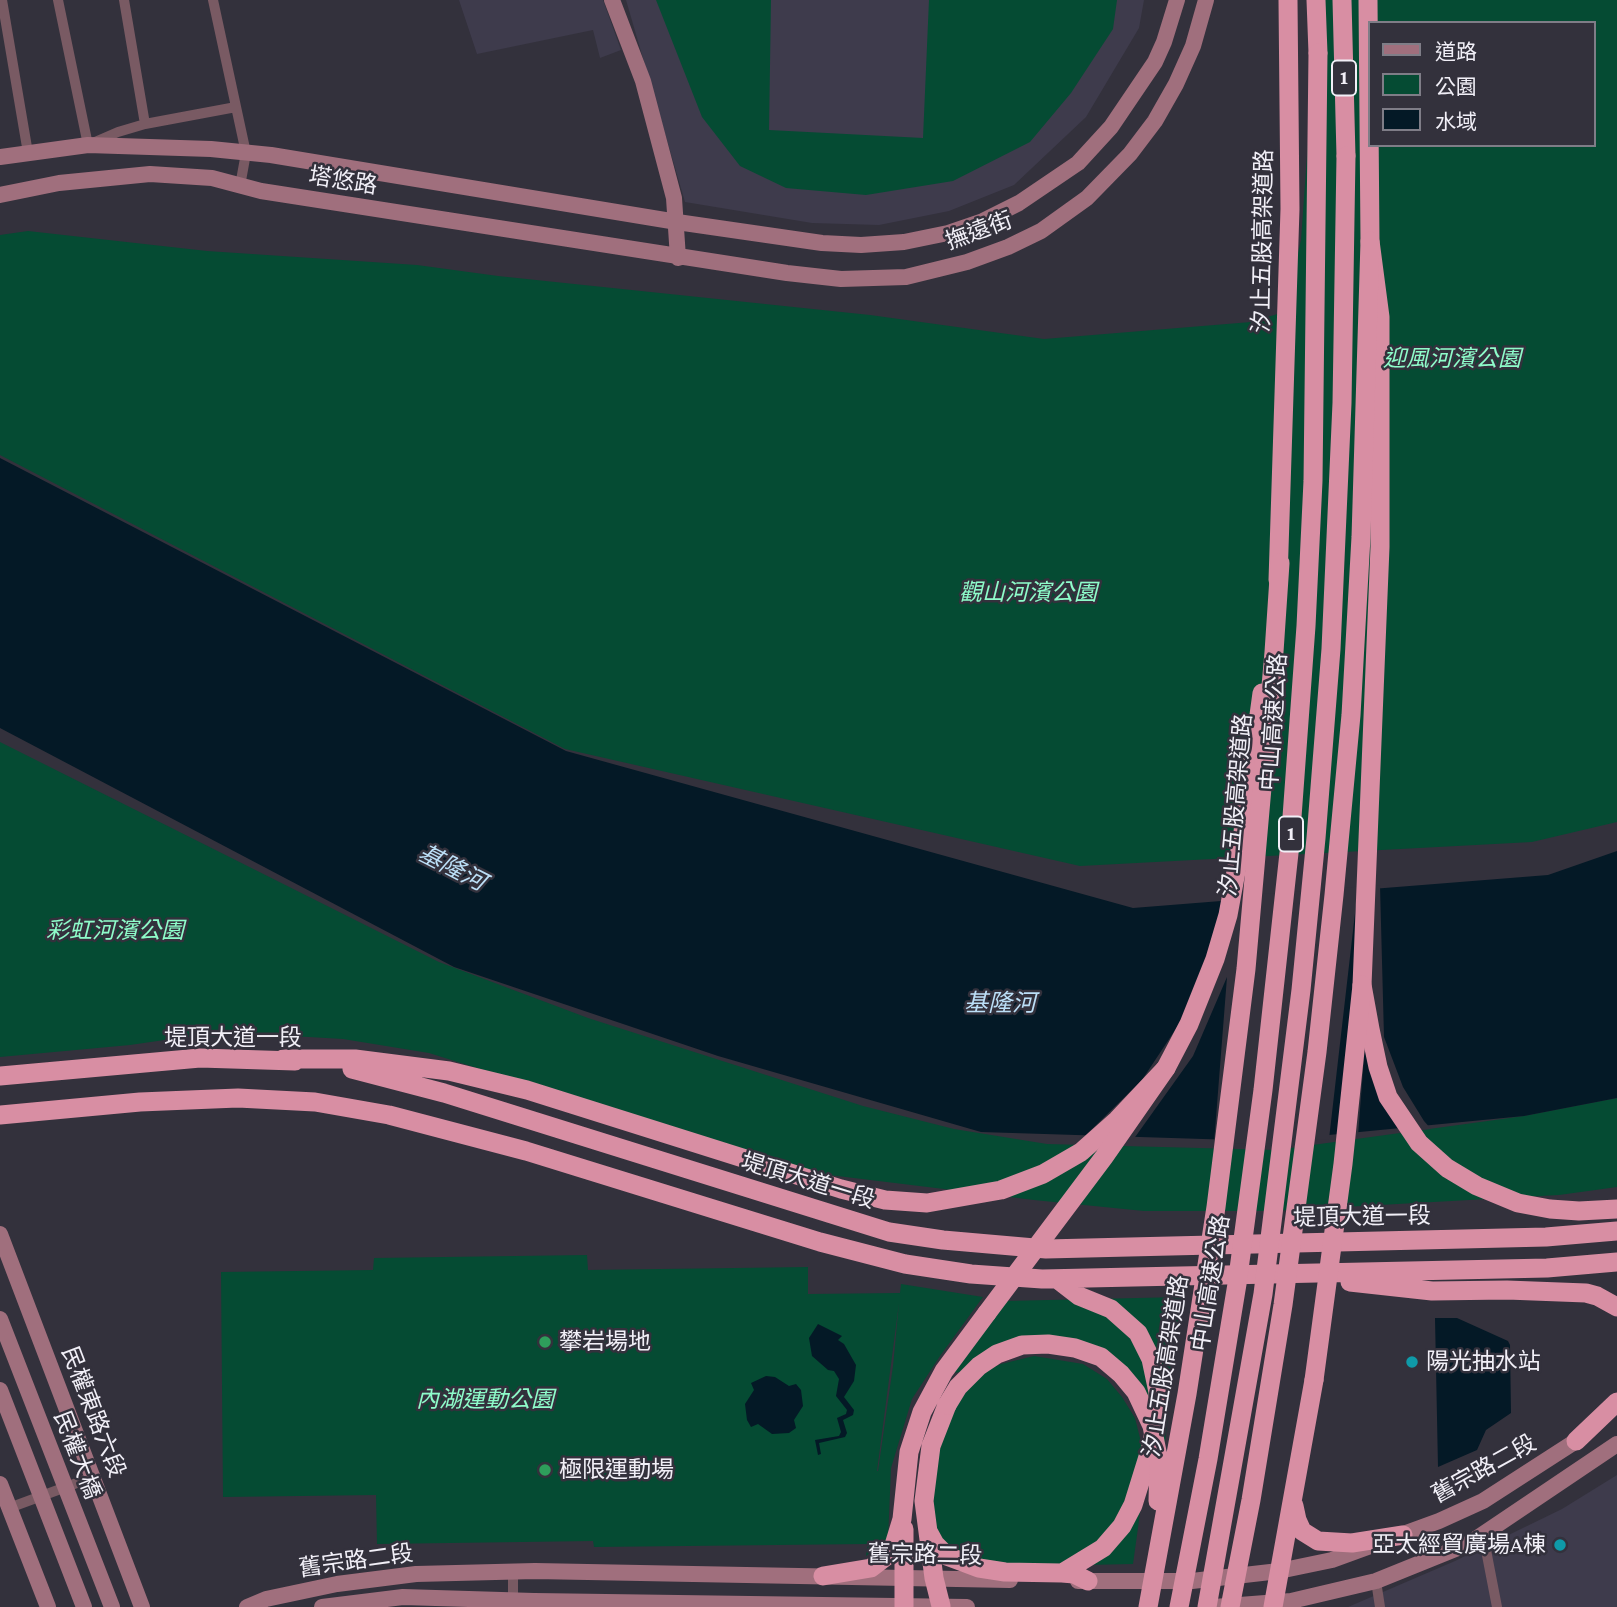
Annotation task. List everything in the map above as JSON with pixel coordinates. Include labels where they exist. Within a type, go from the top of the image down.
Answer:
[{"type":"highway","name":"汐止五股高架道路","points":[[1148,1607],[1188,1394],[1223,1154],[1246,969],[1274,652],[1280,563],[1290,209],[1287,0]]},
{"type":"highway","name":"中山高速公路","points":[[1179,1607],[1208,1459],[1237,1284],[1263,1090],[1290,844],[1306,626],[1313,481],[1318,80],[1316,0]]},
{"type":"highway","name":"1","points":[[1207,1607],[1263,1294],[1301,990],[1316,838],[1331,649],[1342,403],[1346,156],[1342,0]]},
{"type":"highway","name":"1","points":[[1368,0],[1368,21]]},
{"type":"highway","name":"1","points":[[1230,1607],[1285,1293],[1334,895],[1350,715],[1361,537],[1370,242],[1369,147]]},
{"type":"highway","points":[[1273,1605],[1314,1380],[1342,1178],[1362,985],[1380,547],[1380,317],[1370,242]]},
{"type":"highway","points":[[823,1576],[870,1568],[888,1555],[898,1535],[909,1452],[930,1394],[944,1371],[1104,1157],[1166,1068],[1189,1024],[1205,987],[1228,915],[1242,839],[1280,563]]},
{"type":"highway","points":[[1362,985],[1378,1067],[1388,1097],[1419,1143],[1447,1168],[1477,1186],[1518,1203],[1570,1211],[1617,1209]]},
{"type":"highway","name":"堤頂大道一段","points":[[0,1076],[200,1058],[283,1059],[359,1070],[444,1093],[889,1232],[943,1240],[1046,1249],[1546,1237],[1617,1231]]},
{"type":"highway","points":[[283,1059],[355,1059],[449,1071],[527,1090],[841,1189],[885,1200],[927,1203],[1001,1190],[1043,1174],[1081,1152],[1117,1120],[1166,1068]]},
{"type":"highway","points":[[0,1115],[140,1102],[238,1098],[315,1102],[388,1115],[526,1150],[820,1242],[905,1264],[971,1274],[1058,1279],[1547,1268],[1617,1262]]},
{"type":"highway","points":[[1276,1274],[1432,1292],[1507,1290],[1586,1293],[1609,1301],[1617,1307]]},
{"type":"highway","points":[[1058,1279],[1079,1296],[1111,1309],[1138,1334],[1151,1359],[1158,1392],[1151,1447],[1138,1492],[1127,1516],[1103,1548],[1062,1573]]},
{"type":"highway","points":[[941,1607],[934,1578],[924,1501],[931,1446],[947,1405],[958,1387],[979,1366],[997,1354],[1022,1345],[1048,1344],[1075,1348],[1101,1357],[1121,1374],[1136,1392],[1152,1426],[1159,1462],[1154,1580]]},
{"type":"highway","points":[[1576,1441],[1617,1402]]},
{"type":"highway","points":[[1576,1441],[1617,1418]]},
{"type":"highway","points":[[1294,1487],[1297,1520],[1308,1537],[1333,1543],[1403,1535]]},
{"type":"highway","points":[[904,1500],[904,1606]]},
{"type":"highway","points":[[929,1532],[935,1544],[947,1556],[979,1568],[1005,1572],[1074,1574],[1088,1581]]},
{"type":"main road","points":[[612,0],[643,81],[674,198],[678,258]]},
{"type":"main road","name":"撫遠街","points":[[677,222],[822,243],[861,245],[904,242],[948,233],[983,221],[1040,190],[1093,148],[1127,106],[1155,62],[1177,0]]},
{"type":"main road","name":"撫遠街","points":[[678,258],[841,279],[906,277],[967,262],[1041,231],[1087,198],[1130,154],[1155,121],[1193,46],[1206,0]]},
{"type":"main road","name":"塔悠路","points":[[0,157],[88,145],[211,149],[677,222]]},
{"type":"main road","name":"塔悠路","points":[[0,195],[59,183],[150,174],[212,178],[261,191],[678,258]]},
{"type":"main road","name":"民權東路六段","points":[[0,1234],[142,1607]]},
{"type":"main road","name":"民權大橋","points":[[0,1319],[111,1607]]},
{"type":"main road","points":[[0,1390],[84,1607]]},
{"type":"main road","name":"舊宗路二段","points":[[247,1607],[265,1599],[337,1584],[415,1574],[513,1572],[1192,1581],[1279,1572],[1332,1560],[1403,1535],[1483,1501],[1576,1441]]},
{"type":"main road","points":[[1214,1607],[1273,1605],[1377,1581],[1480,1537],[1617,1444]]},
{"type":"main road","points":[[0,1484],[48,1607]]},
{"type":"main road","name":"舊宗路二段","points":[[322,1607],[402,1597],[513,1604],[967,1607]]},
{"type":"street","points":[[2,0],[29,153]]},
{"type":"street","points":[[58,0],[88,145],[145,124],[236,107]]},
{"type":"street","points":[[124,0],[145,124]]},
{"type":"street","points":[[213,0],[246,153],[240,186]]},
{"type":"street","points":[[9,1508],[93,1477]]},
{"type":"street","points":[[1480,1537],[1486,1550],[1497,1607]]},
{"type":"street","points":[[513,1572],[513,1604]]},
{"type":"street","points":[[1377,1581],[1380,1607]]},
{"type":"shaded area","points":[[459,0],[603,0],[621,50],[600,58],[593,30],[477,54]]},
{"type":"shaded area","points":[[626,0],[1144,0],[1139,28],[1086,117],[1014,185],[949,211],[879,225],[812,223],[685,202]]},
{"type":"shaded area","points":[[1617,1475],[1617,1607],[1348,1607],[1455,1561],[1562,1509]]},
{"type":"green space","points":[[656,0],[771,0],[769,130],[923,138],[929,0],[1117,0],[1113,29],[1071,93],[1030,142],[953,181],[866,195],[786,188],[740,166],[702,117]]},
{"type":"green space","name":"觀山河濱公園","points":[[1318,0],[1617,0],[1617,822],[1532,842],[1080,866],[565,749],[0,455],[0,235],[28,231],[207,251],[417,265],[870,315],[1044,339],[1251,322],[1284,312],[1301,240]]},
{"type":"green space","name":"彩虹河濱公園","points":[[0,742],[439,962],[588,1018],[863,1106],[954,1129],[1047,1144],[1276,1150],[1524,1116],[1617,1098],[1617,1187],[1559,1195],[1272,1211],[1144,1211],[813,1173],[429,1053],[343,1039],[275,1035],[185,1037],[0,1057]]},
{"type":"green space","name":"內湖運動公園","points":[[587,1255],[588,1270],[808,1267],[808,1294],[900,1293],[901,1284],[983,1297],[912,1399],[891,1468],[888,1540],[866,1556],[868,1544],[594,1547],[593,1541],[377,1544],[376,1495],[223,1497],[221,1272],[373,1270],[374,1258]],"holes":[[[899,1303],[878,1471],[877,1471]]]},
{"type":"green space","points":[[1182,1297],[1164,1451],[1149,1421],[1103,1359],[1046,1342],[964,1372],[947,1373],[1004,1301]]},
{"type":"green space","points":[[1034,1356],[1083,1364],[1107,1379],[1135,1418],[1145,1477],[1133,1564],[990,1567],[938,1553],[927,1497],[948,1410],[977,1374],[1001,1364]]},
{"type":"water","name":"基隆河","points":[[0,458],[566,751],[1133,908],[1548,875],[1617,851],[1617,1098],[1524,1116],[1267,1141],[981,1132],[718,1056],[454,967],[0,728]]},
{"type":"water","points":[[1435,1318],[1457,1318],[1508,1341],[1510,1345],[1511,1413],[1486,1430],[1477,1450],[1438,1467]]},
{"type":"water","points":[[818,1324],[842,1336],[838,1340],[844,1344],[856,1365],[854,1381],[844,1397],[854,1410],[853,1415],[843,1420],[847,1433],[845,1437],[819,1443],[821,1454],[818,1455],[815,1440],[839,1436],[841,1432],[837,1418],[846,1414],[847,1410],[836,1396],[839,1379],[834,1371],[828,1370],[812,1356],[809,1338]]},
{"type":"water","points":[[766,1376],[775,1377],[789,1386],[796,1384],[801,1390],[803,1406],[794,1420],[796,1428],[789,1433],[772,1434],[758,1424],[751,1427],[747,1420],[745,1404],[754,1390],[751,1383]]},
{"type":"pier","points":[[1380,885],[1384,1037],[1403,1087],[1431,1129],[1411,1131],[1365,1044],[1358,1136],[1344,1137],[1349,1101],[1357,896],[1329,1139],[1267,1144],[1214,1143],[1227,977],[1193,1056],[1133,1140],[1079,1138],[1086,1135],[1142,1080],[1187,1012],[1222,914],[1224,897]]},
{"type":"place","name":"攀岩場地","points":[[545,1342]]},
{"type":"place","name":"陽光抽水站","points":[[1412,1362]]},
{"type":"place","name":"極限運動場","points":[[545,1470]]},
{"type":"place","name":"亞太經貿廣場A棟","points":[[1560,1545]]},
{"type":"park label","name":"迎風河濱公園","points":[[1452,359]]}]
